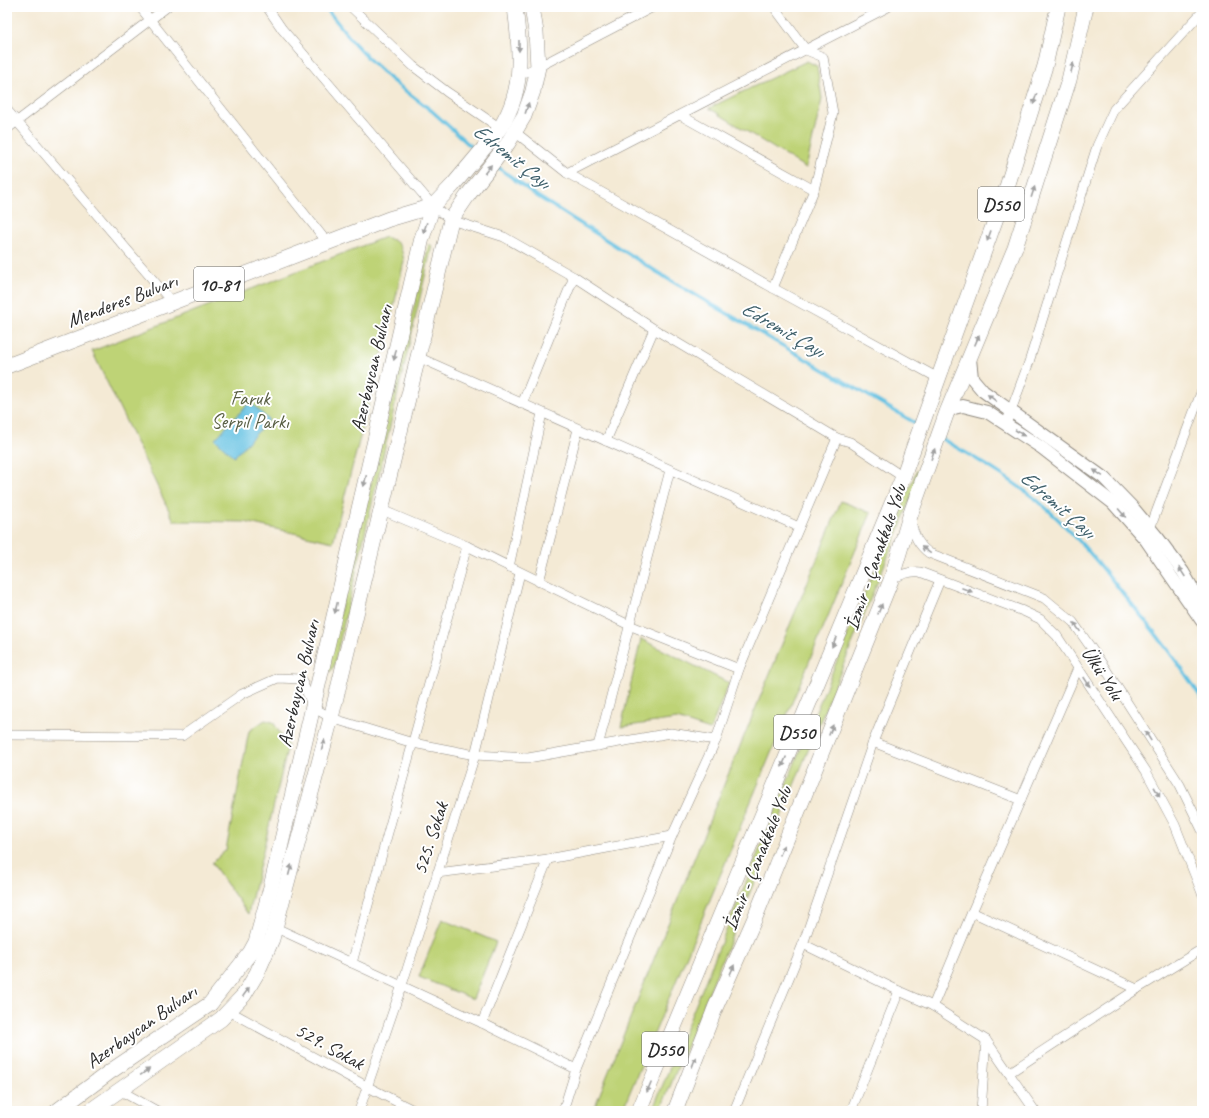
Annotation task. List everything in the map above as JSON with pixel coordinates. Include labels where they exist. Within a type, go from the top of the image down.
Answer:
[{"type":"main road","name":"Azerbaycan Bulvarı","points":[[57,1111],[111,1071],[210,1004],[250,953],[256,942],[271,887],[422,238],[433,206],[453,185],[498,131],[513,103],[519,75],[519,42],[515,7]]},
{"type":"main road","name":"Azerbaycan Bulvarı","points":[[90,1111],[221,1019],[244,994],[257,973],[272,939],[331,718],[451,220],[468,194],[512,137],[524,116],[533,91],[538,67],[536,32],[532,7]]},
{"type":"main road","name":"İzmir - Çanakkale Yolu","points":[[639,1111],[904,474],[1008,182],[1045,66],[1058,7]]},
{"type":"main road","name":"İzmir - Çanakkale Yolu","points":[[675,1111],[716,1006],[754,920],[891,580],[910,516],[947,413],[1015,248],[1070,80],[1086,7]]},
{"type":"main road","name":"Menderes Bulvarı","points":[[7,366],[327,242],[389,219],[433,206]]},
{"type":"street","points":[[140,7],[327,242]]},
{"type":"street","points":[[7,129],[167,7]]},
{"type":"street","points":[[267,7],[282,29],[433,206],[451,220],[504,238],[574,277],[654,329],[837,438],[850,442],[904,474]]},
{"type":"street","points":[[351,7],[413,66],[498,131]]},
{"type":"street","points":[[519,75],[538,67],[653,7]]},
{"type":"street","points":[[773,288],[814,190],[833,113],[823,57],[806,50],[774,7]]},
{"type":"street","points":[[567,173],[888,7]]},
{"type":"street","points":[[1006,424],[1029,362],[1097,146],[1114,109],[1202,12]]},
{"type":"street","points":[[7,110],[172,302]]},
{"type":"street","points":[[680,115],[814,190]]},
{"type":"street","points":[[512,137],[567,173],[938,378]]},
{"type":"street","points":[[522,404],[574,277]]},
{"type":"street","points":[[606,441],[654,329]]},
{"type":"street","points":[[418,357],[799,527]]},
{"type":"street","points":[[970,358],[972,378],[983,391],[1010,412],[1104,478],[1133,508],[1148,535],[1202,621]]},
{"type":"street","points":[[1148,535],[1202,390]]},
{"type":"street","points":[[947,413],[954,408],[963,406],[988,412],[1042,448],[1113,503],[1148,535],[1183,572],[1202,605]]},
{"type":"street","points":[[509,567],[542,413]]},
{"type":"street","points":[[539,582],[578,429]]},
{"type":"street","points":[[563,1111],[576,1069],[672,836],[716,740],[739,669],[837,438]]},
{"type":"street","points":[[598,746],[670,470]]},
{"type":"street","points":[[382,510],[467,546],[629,626],[739,669]]},
{"type":"street","name":"Ülkü Yolu","points":[[910,516],[912,530],[917,542],[929,553],[1044,598],[1073,622],[1103,665],[1180,786],[1202,830]]},
{"type":"street","points":[[352,963],[467,546]]},
{"type":"street","name":"Ülkü Yolu","points":[[891,580],[912,571],[920,572],[1023,611],[1040,619],[1057,636],[1146,771],[1175,825],[1202,893]]},
{"type":"street","name":"525. Sokak","points":[[360,1111],[402,985],[475,755],[520,573]]},
{"type":"street","points":[[734,1111],[803,944],[873,742],[940,580]]},
{"type":"street","points":[[933,1006],[972,912],[1078,668]]},
{"type":"street","points":[[7,735],[182,736],[242,694],[278,678],[301,679],[313,707],[331,718],[413,742],[475,755],[528,758],[671,733],[716,740]]},
{"type":"street","points":[[873,742],[1021,800]]},
{"type":"street","points":[[437,873],[548,859],[672,836]]},
{"type":"street","points":[[482,1022],[548,859]]},
{"type":"street","points":[[972,912],[1136,988]]},
{"type":"street","points":[[274,927],[482,1022],[576,1069]]},
{"type":"street","points":[[803,944],[933,1006],[986,1040],[1034,1111]]},
{"type":"street","points":[[1009,1073],[1136,988],[1202,950]]},
{"type":"street","points":[[851,1111],[899,991]]},
{"type":"street","name":"529. Sokak","points":[[229,1011],[414,1111]]},
{"type":"street","points":[[981,1111],[986,1040]]},
{"type":"street","points":[[119,1090],[157,1111]]},
{"type":"green space","points":[[807,61],[817,66],[822,99],[806,168],[709,108]]},
{"type":"green space","name":"Faruk Serpil Parkı","points":[[385,237],[399,245],[404,261],[388,331],[333,542],[245,522],[174,521],[92,351]]},
{"type":"green space","points":[[429,244],[432,246],[334,666],[330,672],[327,666]]},
{"type":"green space","points":[[917,470],[920,473],[900,527],[660,1111],[652,1111],[893,524]]},
{"type":"green space","points":[[841,501],[871,513],[622,1111],[593,1111],[714,809]]},
{"type":"green space","points":[[641,639],[729,683],[710,730],[677,719],[621,727]]},
{"type":"green space","points":[[265,720],[273,722],[288,746],[248,914],[212,863],[226,850],[249,731]]},
{"type":"green space","points":[[442,919],[496,942],[473,999],[419,977]]},
{"type":"water","points":[[250,402],[269,420],[234,457],[215,439]]},
{"type":"waterway","name":"Edremit Çayı","points":[[325,7],[353,42],[371,61],[390,79],[432,111],[477,152]]},
{"type":"waterway","name":"Edremit Çayı","points":[[495,165],[537,196],[668,279],[917,424]]},
{"type":"waterway","name":"Edremit Çayı","points":[[942,439],[1015,484],[1038,501],[1062,523],[1094,558],[1145,620],[1175,659],[1202,699]]}]
